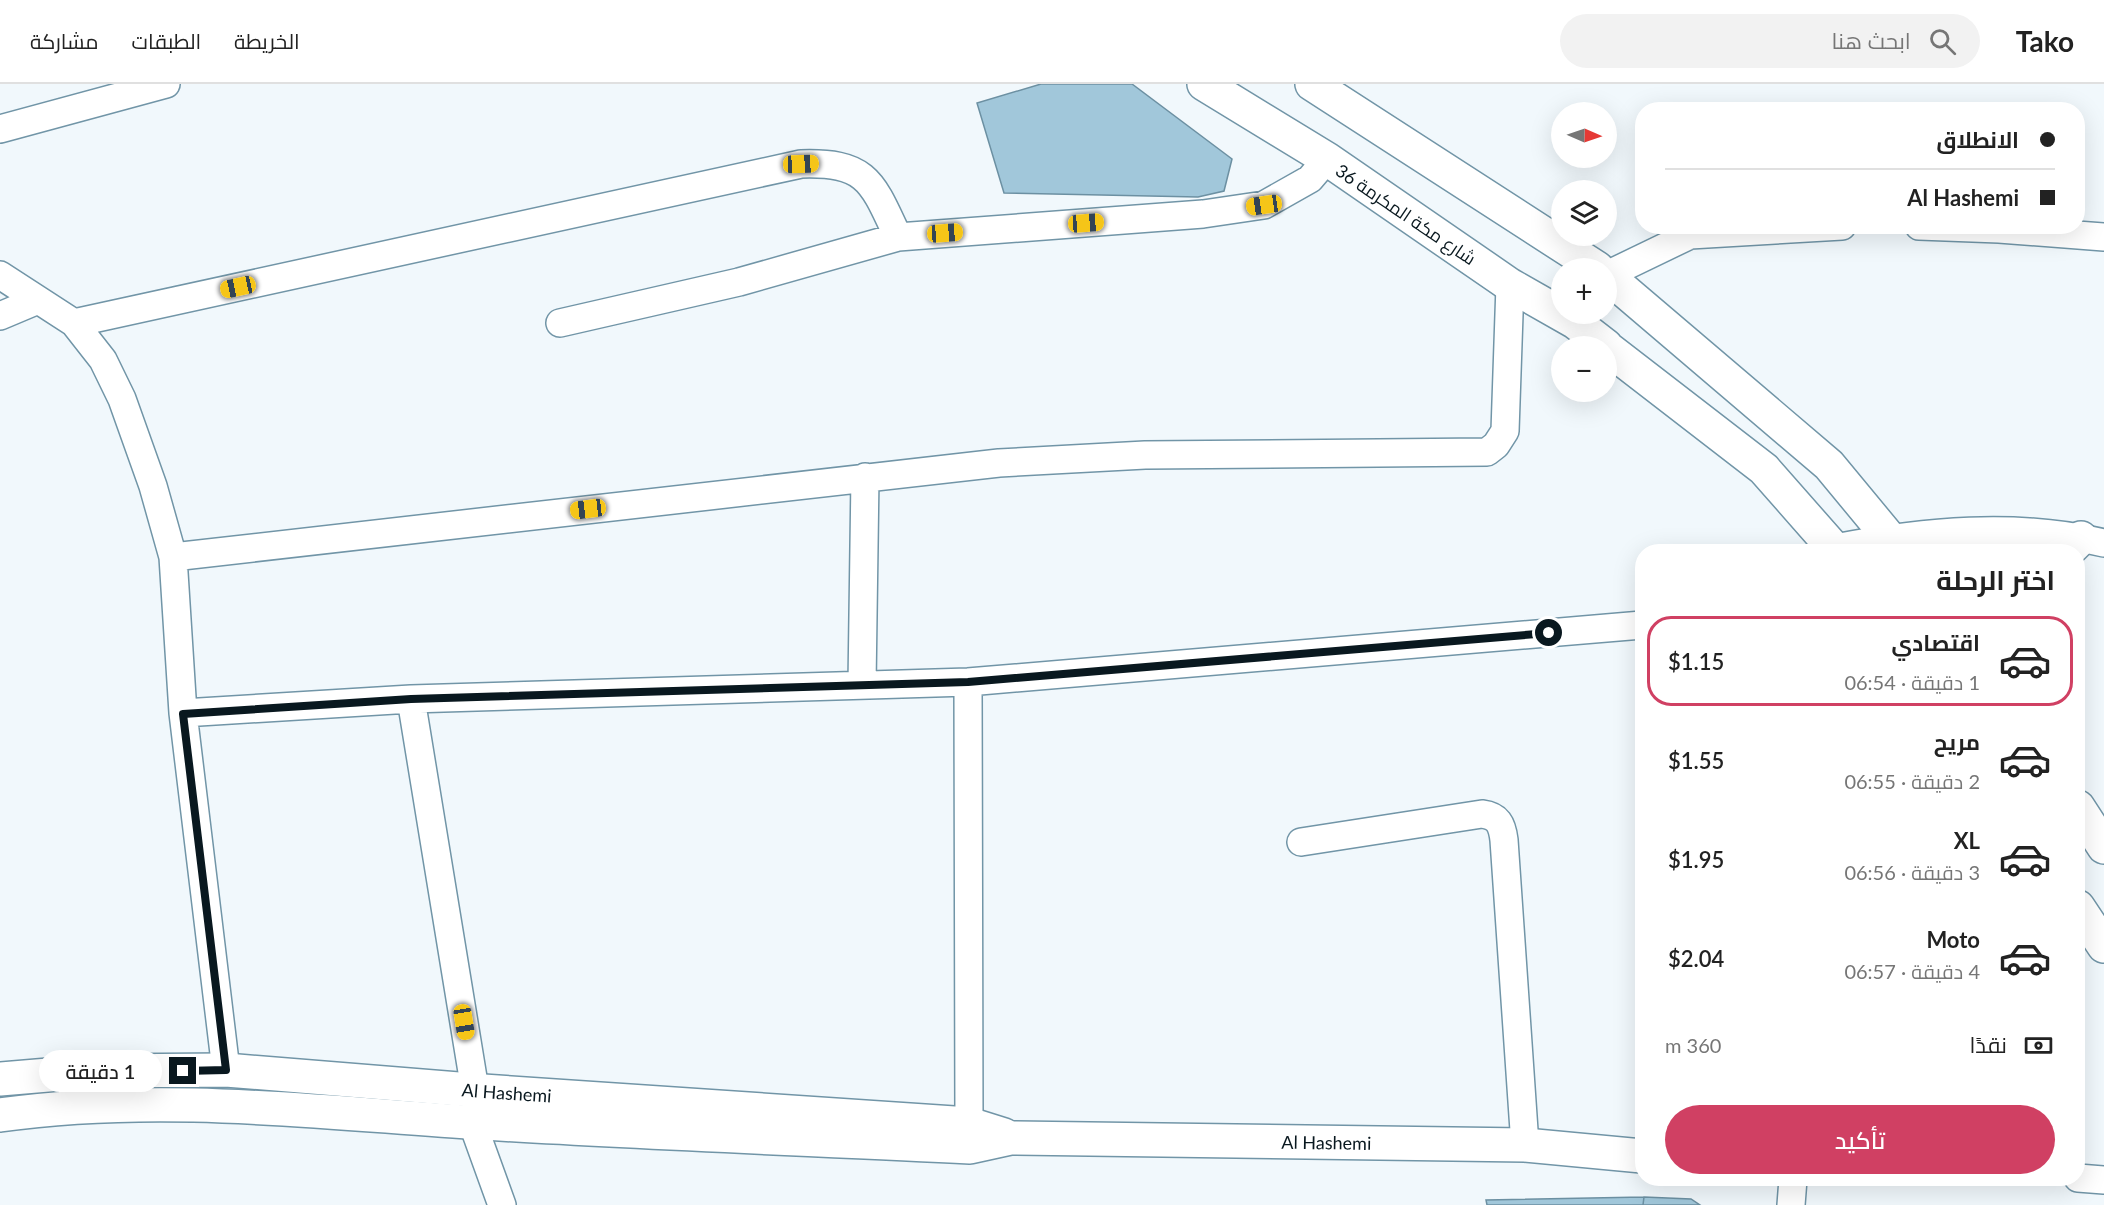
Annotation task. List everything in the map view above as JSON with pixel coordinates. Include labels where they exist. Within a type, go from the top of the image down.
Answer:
[{"type":"street","points":[[0,129],[166,84]]},
{"type":"street","name":"شارع مكة المكرمة 36","points":[[1204,84],[1327,159],[1510,285],[1575,322],[1592,336]]},
{"type":"street","points":[[1312,84],[1582,258]]},
{"type":"street","points":[[560,323],[739,282],[898,237],[1203,214],[1264,205],[1310,179],[1327,159]]},
{"type":"street","points":[[74,323],[801,164],[832,163],[858,171],[880,199],[898,237]]},
{"type":"street","points":[[1617,270],[1690,235],[1707,234]]},
{"type":"street","points":[[2065,234],[2104,237]]},
{"type":"street","points":[[0,275],[74,323],[103,360],[122,399],[153,486],[173,557],[183,714],[226,1070]]},
{"type":"street","points":[[1617,284],[1829,465],[1895,544]]},
{"type":"street","points":[[173,557],[999,463],[1144,455],[1487,452],[1496,445],[1505,430],[1510,285]]},
{"type":"street","points":[[0,316],[38,300]]},
{"type":"street","name":"شارع مكة المكرمة 36","points":[[1617,356],[1764,470],[1831,544]]},
{"type":"street","points":[[862,685],[865,477]]},
{"type":"street","points":[[1900,544],[1954,532],[2018,532],[2084,544]]},
{"type":"street","points":[[183,714],[411,699],[968,682],[1635,627]]},
{"type":"street","points":[[968,682],[969,1124]]},
{"type":"street","points":[[411,699],[474,1106],[502,1205]]},
{"type":"street","points":[[1300,842],[1482,813],[1493,815],[1499,822],[1504,840],[1525,1145]]},
{"type":"street","points":[[2085,818],[2104,846]]},
{"type":"street","points":[[2085,918],[2104,946]]},
{"type":"street","name":"Al Hashemi","points":[[0,1079],[96,1071],[226,1070],[474,1106],[970,1147],[1011,1138],[1525,1145],[1635,1155]]},
{"type":"street","name":"Al Hashemi","points":[[0,1115],[98,1106],[223,1104],[474,1106],[969,1124],[1011,1138]]},
{"type":"street","points":[[2085,1179],[2104,1180]]},
{"type":"street","points":[[1791,1205],[1792,1186]]},
{"type":"building","points":[[1041,84],[1132,84],[1232,159],[1224,191],[1198,197],[1004,193],[977,103]]},
{"type":"building","points":[[1644,1197],[1691,1199],[1700,1205],[1487,1205],[1486,1200]]},
{"type":"building","points":[[1644,1197],[1691,1199],[1700,1205],[1643,1205]]},
{"type":"route","points":[[183,1071],[226,1070],[183,714],[411,699],[968,682],[1549,633]]}]
